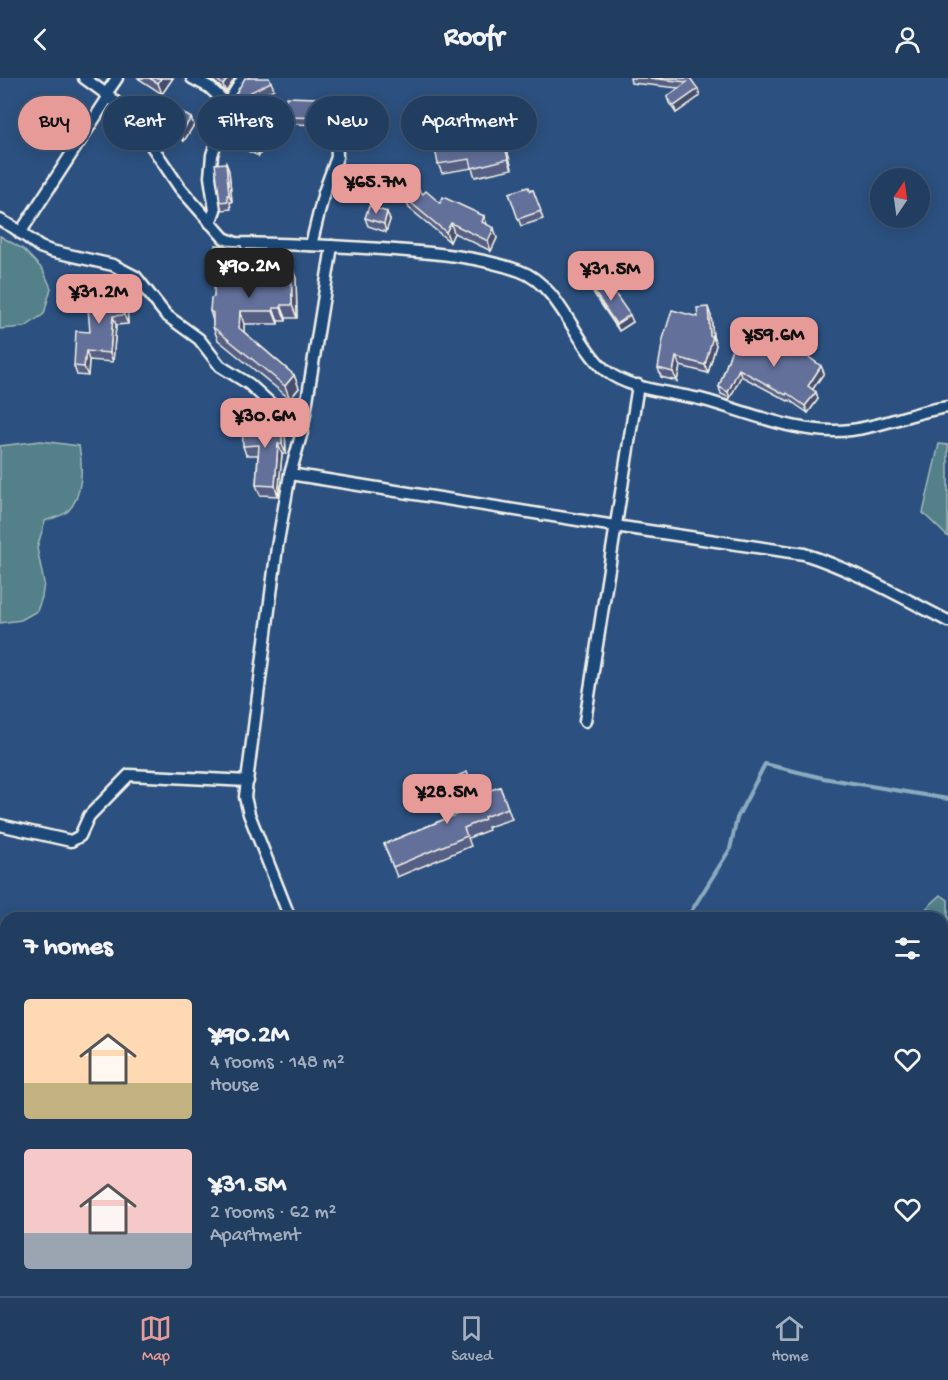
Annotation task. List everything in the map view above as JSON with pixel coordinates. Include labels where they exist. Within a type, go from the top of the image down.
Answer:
[{"type":"street","points":[[84,78],[108,95],[133,118],[180,188],[224,238],[236,243],[332,246],[457,256],[521,272],[542,286],[605,370],[616,377],[638,385],[791,424],[827,430],[861,428],[948,407]]},
{"type":"street","points":[[20,233],[117,78]]},
{"type":"street","points":[[192,78],[209,87],[218,96]]},
{"type":"street","points":[[233,96],[243,78]]},
{"type":"street","points":[[210,223],[214,210],[210,177],[215,150]]},
{"type":"street","points":[[311,245],[324,192],[337,157],[337,150]]},
{"type":"street","points":[[0,220],[51,251],[113,265],[136,277],[166,315],[199,339],[220,366],[249,384],[302,432]]},
{"type":"street","points":[[288,912],[249,814],[245,797],[277,547],[290,474],[302,432],[332,246]]},
{"type":"street","points":[[585,721],[638,385]]},
{"type":"street","points":[[290,474],[804,554],[826,561],[882,587],[948,621]]},
{"type":"street","points":[[0,825],[71,841],[80,836],[89,816],[129,775],[248,781]]},
{"type":"green space","points":[[0,236],[23,249],[43,270],[51,288],[44,314],[25,327],[0,329]]},
{"type":"green space","points":[[41,441],[79,446],[81,480],[79,489],[68,511],[45,521],[37,548],[44,583],[37,611],[21,620],[0,623],[0,446]]},
{"type":"green space","points":[[939,444],[948,445],[948,537],[923,513]]},
{"type":"green space","points":[[941,895],[948,900],[948,912],[923,912]]},
{"type":"building","points":[[149,78],[161,78],[158,83]]},
{"type":"building","points":[[215,78],[228,78],[223,85]]},
{"type":"building","points":[[245,78],[269,78],[271,82],[243,96],[235,95]]},
{"type":"building","points":[[649,78],[690,78],[698,89],[674,106],[667,97],[687,82]]},
{"type":"building","points":[[294,97],[306,98],[306,117],[294,117]]},
{"type":"building","points":[[185,114],[191,118],[185,127]]},
{"type":"building","points":[[435,150],[506,150],[508,159],[472,168],[470,159],[438,164]]},
{"type":"building","points":[[226,163],[229,195],[227,195],[228,201],[220,202],[215,164]]},
{"type":"building","points":[[415,186],[423,194],[426,191],[440,203],[443,197],[484,216],[482,222],[494,228],[488,241],[451,223],[446,232],[405,198]]},
{"type":"building","points":[[528,187],[530,191],[533,190],[541,211],[518,219],[509,193]]},
{"type":"building","points":[[369,206],[387,212],[384,224],[365,218]]},
{"type":"building","points":[[215,245],[241,246],[241,257],[278,256],[279,265],[291,265],[292,305],[281,305],[281,308],[273,308],[273,311],[240,311],[239,328],[294,375],[285,386],[213,327],[213,313],[210,311],[211,298],[214,297]]},
{"type":"building","points":[[602,280],[608,291],[612,289],[630,315],[616,324],[591,287]]},
{"type":"building","points":[[104,288],[115,288],[116,295],[123,295],[124,315],[113,316],[110,353],[86,351],[84,367],[74,366],[76,331],[90,332],[87,297],[105,296]]},
{"type":"building","points":[[708,307],[710,336],[713,336],[705,365],[676,357],[673,372],[658,368],[663,339],[672,310],[698,317],[697,308]]},
{"type":"building","points":[[781,337],[821,366],[808,386],[816,392],[805,406],[787,393],[786,395],[739,369],[728,392],[719,387],[735,340],[763,350],[769,342],[774,346]]},
{"type":"building","points":[[282,422],[282,444],[278,444],[275,486],[256,485],[259,445],[243,446],[242,424]]},
{"type":"building","points":[[467,772],[476,795],[500,787],[508,808],[464,828],[467,836],[393,867],[384,844],[470,809],[457,776]]},
{"type":"waterway","points":[[691,912],[730,849],[737,818],[765,764],[823,778],[948,799]]}]
